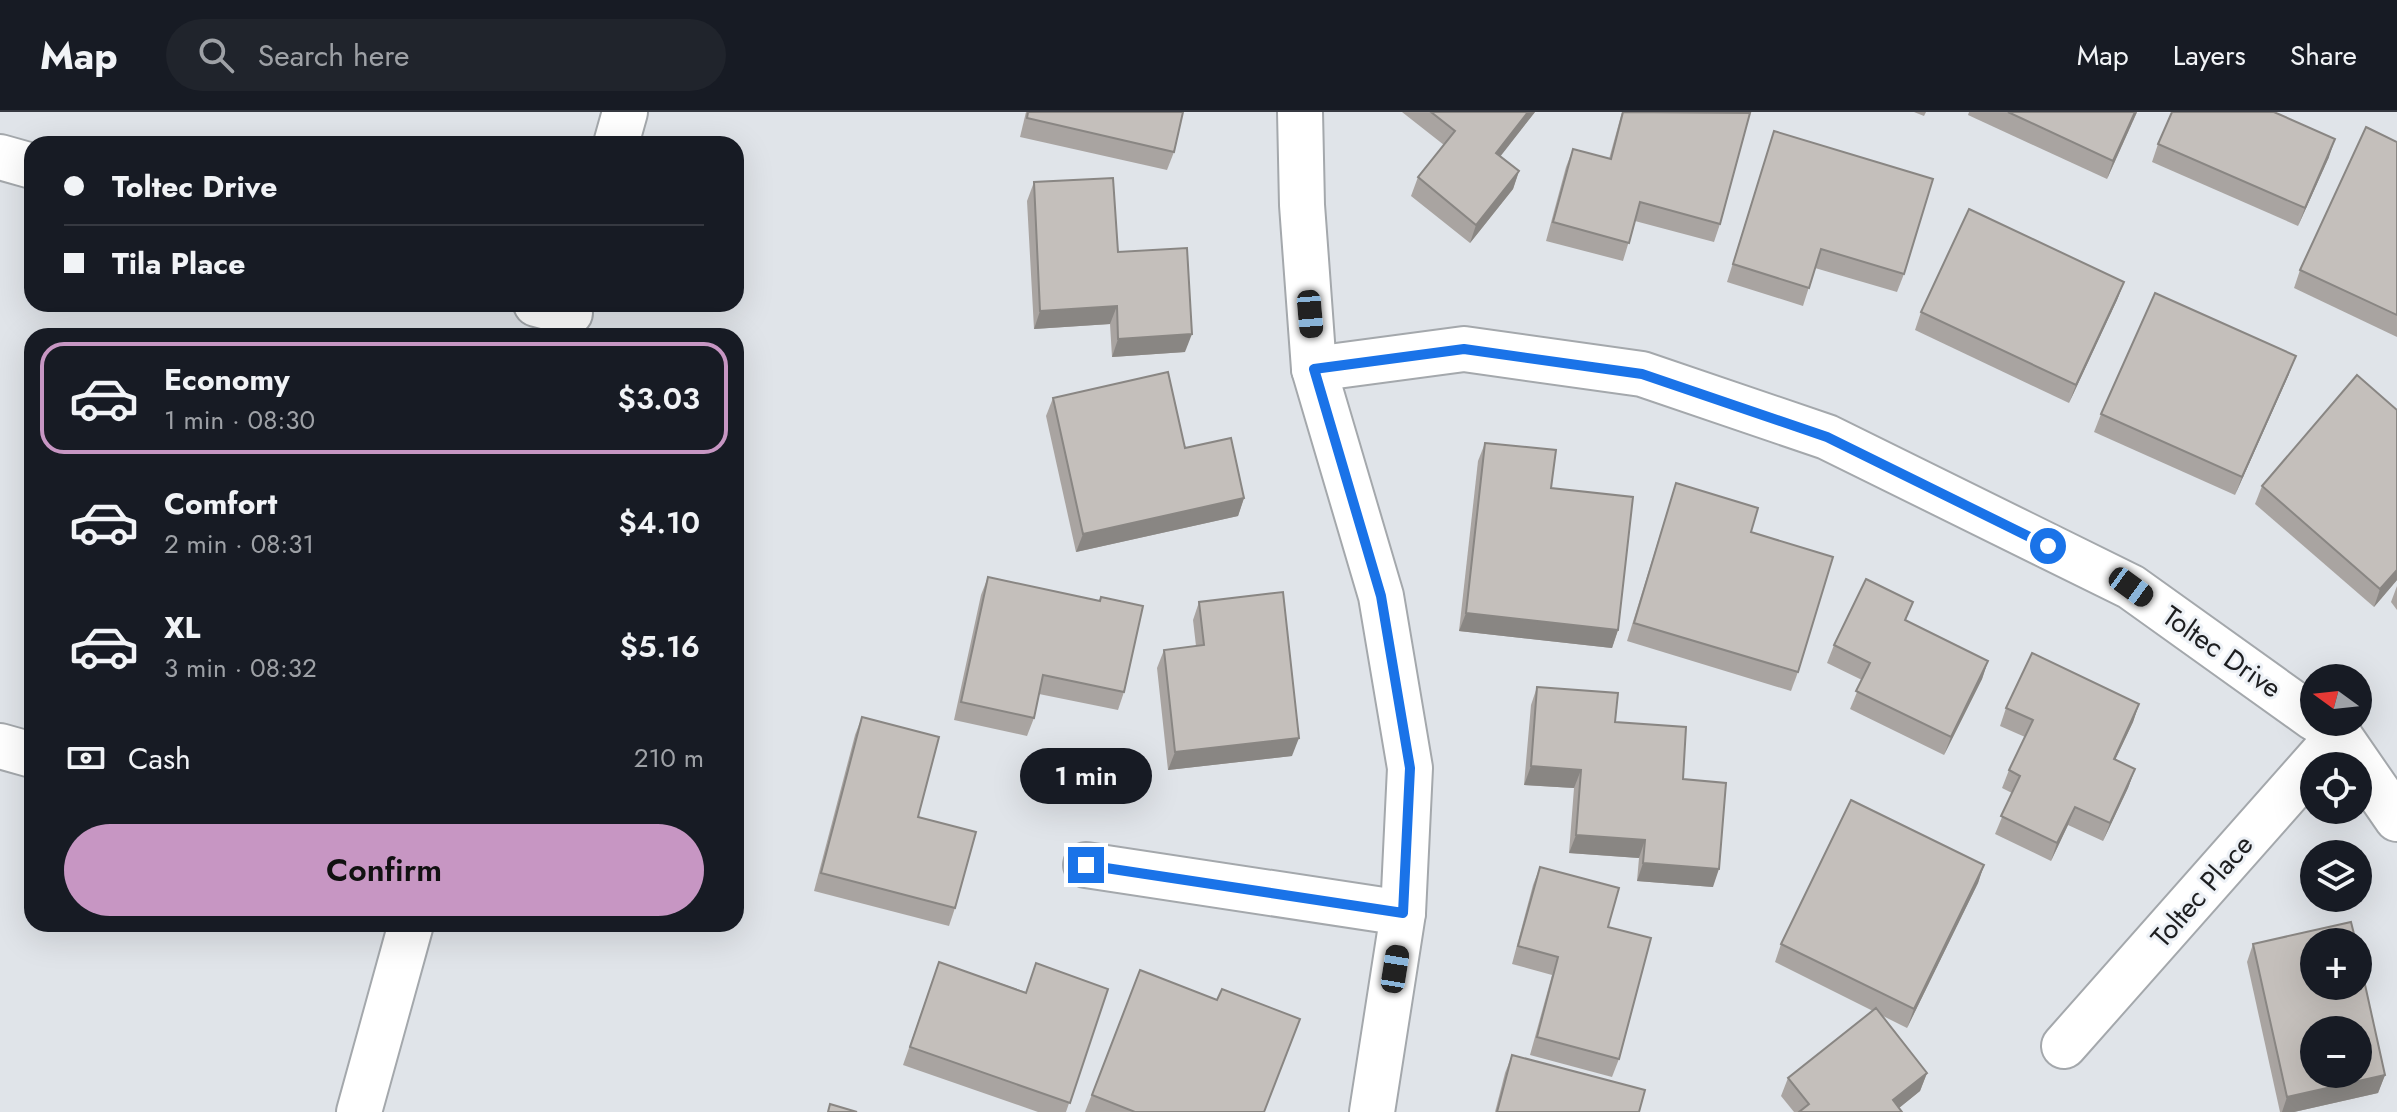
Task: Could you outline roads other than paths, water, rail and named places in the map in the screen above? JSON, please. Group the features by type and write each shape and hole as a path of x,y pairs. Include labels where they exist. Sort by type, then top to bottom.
{"street":[{"path":"618,136 625,112"},
{"path":"1300,112 1302,205 1314,369 1381,596 1410,768 1403,913 1372,1112"},
{"path":"0,157 24,164"},
{"name":"Toltec Drive","path":"1314,369 1464,349 1642,374 1827,437 2131,587 2300,708"},
{"name":"Toltec Place","path":"2064,1046 2315,736"},
{"name":"Toltec Drive","path":"2333,736 2397,819"},
{"path":"0,746 24,753"},
{"path":"1086,865 1403,913"},
{"path":"364,1106 409,932"}]}
